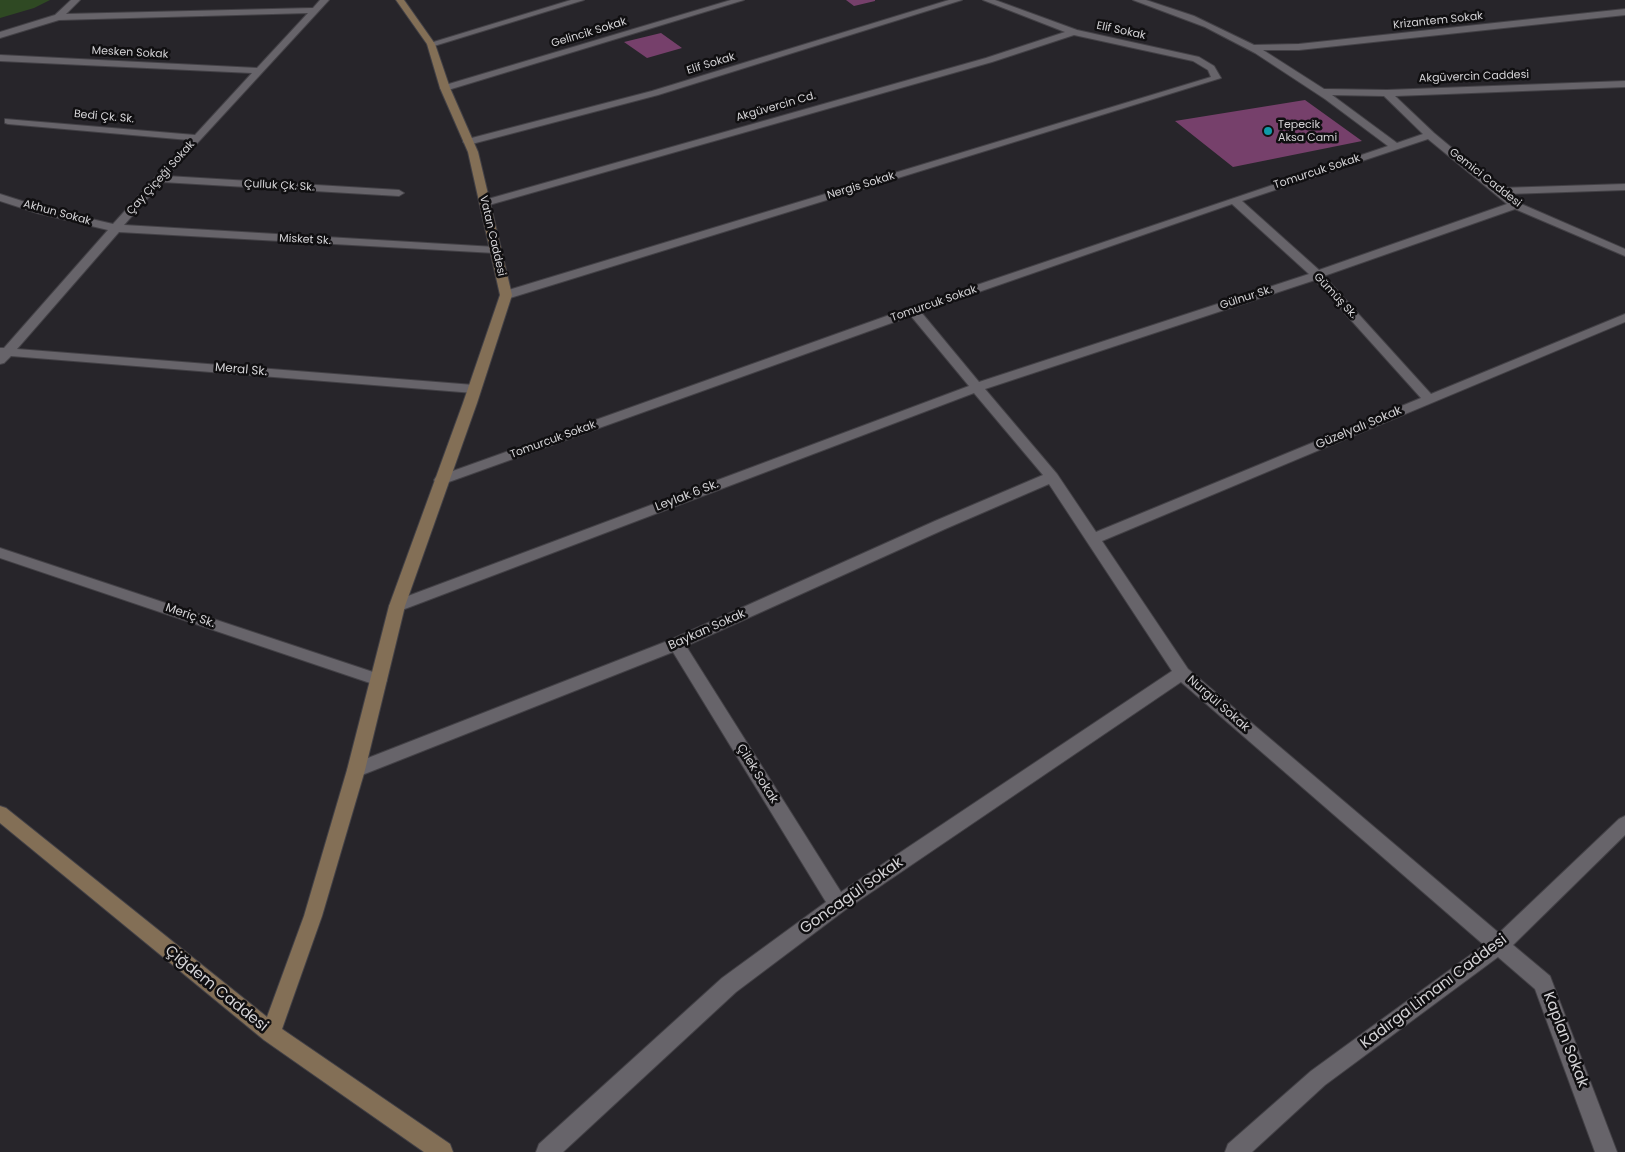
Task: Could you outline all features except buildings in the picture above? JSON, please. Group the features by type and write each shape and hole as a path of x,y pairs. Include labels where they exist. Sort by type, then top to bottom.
{"street":[{"path":"58,17 76,0"},
{"name":"Çay Çiçeği Sokak","path":"3,354 159,179 325,0"},
{"name":"Vatan Caddesi","path":"400,0 431,44 446,88 473,152 494,250 506,295"},
{"path":"431,44 580,0"},
{"name":"Gelincik Sokak","path":"446,88 740,0"},
{"name":"Elif Sokak","path":"468,142 654,92 958,0"},
{"name":"Elif Sokak","path":"986,0 1074,32 1196,59 1210,66 1215,71 1216,78"},
{"path":"1136,0 1206,25 1253,48 1323,92 1396,147"},
{"path":"0,35 58,17 317,10"},
{"name":"Krizantem Sokak","path":"1253,48 1298,47 1625,12"},
{"name":"Akgüvercin Cd.","path":"485,203 989,60 1074,32"},
{"name":"Mesken Sokak","path":"0,58 258,71"},
{"name":"Nergis Sokak","path":"506,295 1216,78"},
{"name":"Akgüvercin Caddesi","path":"1323,92 1387,93 1625,84"},
{"name":"Gemici Caddesi","path":"1387,93 1430,135 1515,205 1625,253"},
{"name":"Bedi Çk. Sk.","path":"8,121 197,138"},
{"name":"Tomurcuk Sokak","path":"441,480 913,311 1234,200 1430,135"},
{"name":"Çulluk Çk. Sk.","path":"159,179 399,193"},
{"path":"1498,191 1625,187"},
{"name":"Akhun Sokak","path":"0,197 41,211 115,228"},
{"name":"Gümüş Sk.","path":"1234,200 1317,275 1429,399"},
{"name":"Gülnur Sk.","path":"976,386 1317,275 1515,205"},
{"name":"Misket Sk.","path":"115,228 494,250"},
{"path":"271,1033 312,916 356,770 397,606 506,295"},
{"name":"Nurgül Sokak","path":"913,311 1052,477 1182,673 1499,945"},
{"name":"Güzelyalı Sokak","path":"1094,539 1625,318"},
{"name":"Meral Sk.","path":"3,354 474,390"},
{"name":"Leylak 6 Sk.","path":"397,606 976,386"},
{"name":"Baykan Sokak","path":"356,770 676,644 940,525 1052,477"},
{"name":"Meriç Sk.","path":"0,553 379,680"},
{"name":"Çilek Sokak","path":"676,644 838,904"},
{"name":"Goncagül Sokak","path":"547,1152 729,985 838,904 1182,673"},
{"name":"Çiğdem Caddesi","path":"0,813 271,1033 442,1152"},
{"name":"Kadırga Limanı Caddesi","path":"1236,1152 1318,1078 1499,945 1625,824"},
{"name":"Kaplan Sokak","path":"1499,945 1543,983 1606,1152"}],"green space":[{"path":"0,0 50,0 34,8 0,18"}],"place":[{"name":"Tepecik Aksa Cami","path":"1268,131"}]}
